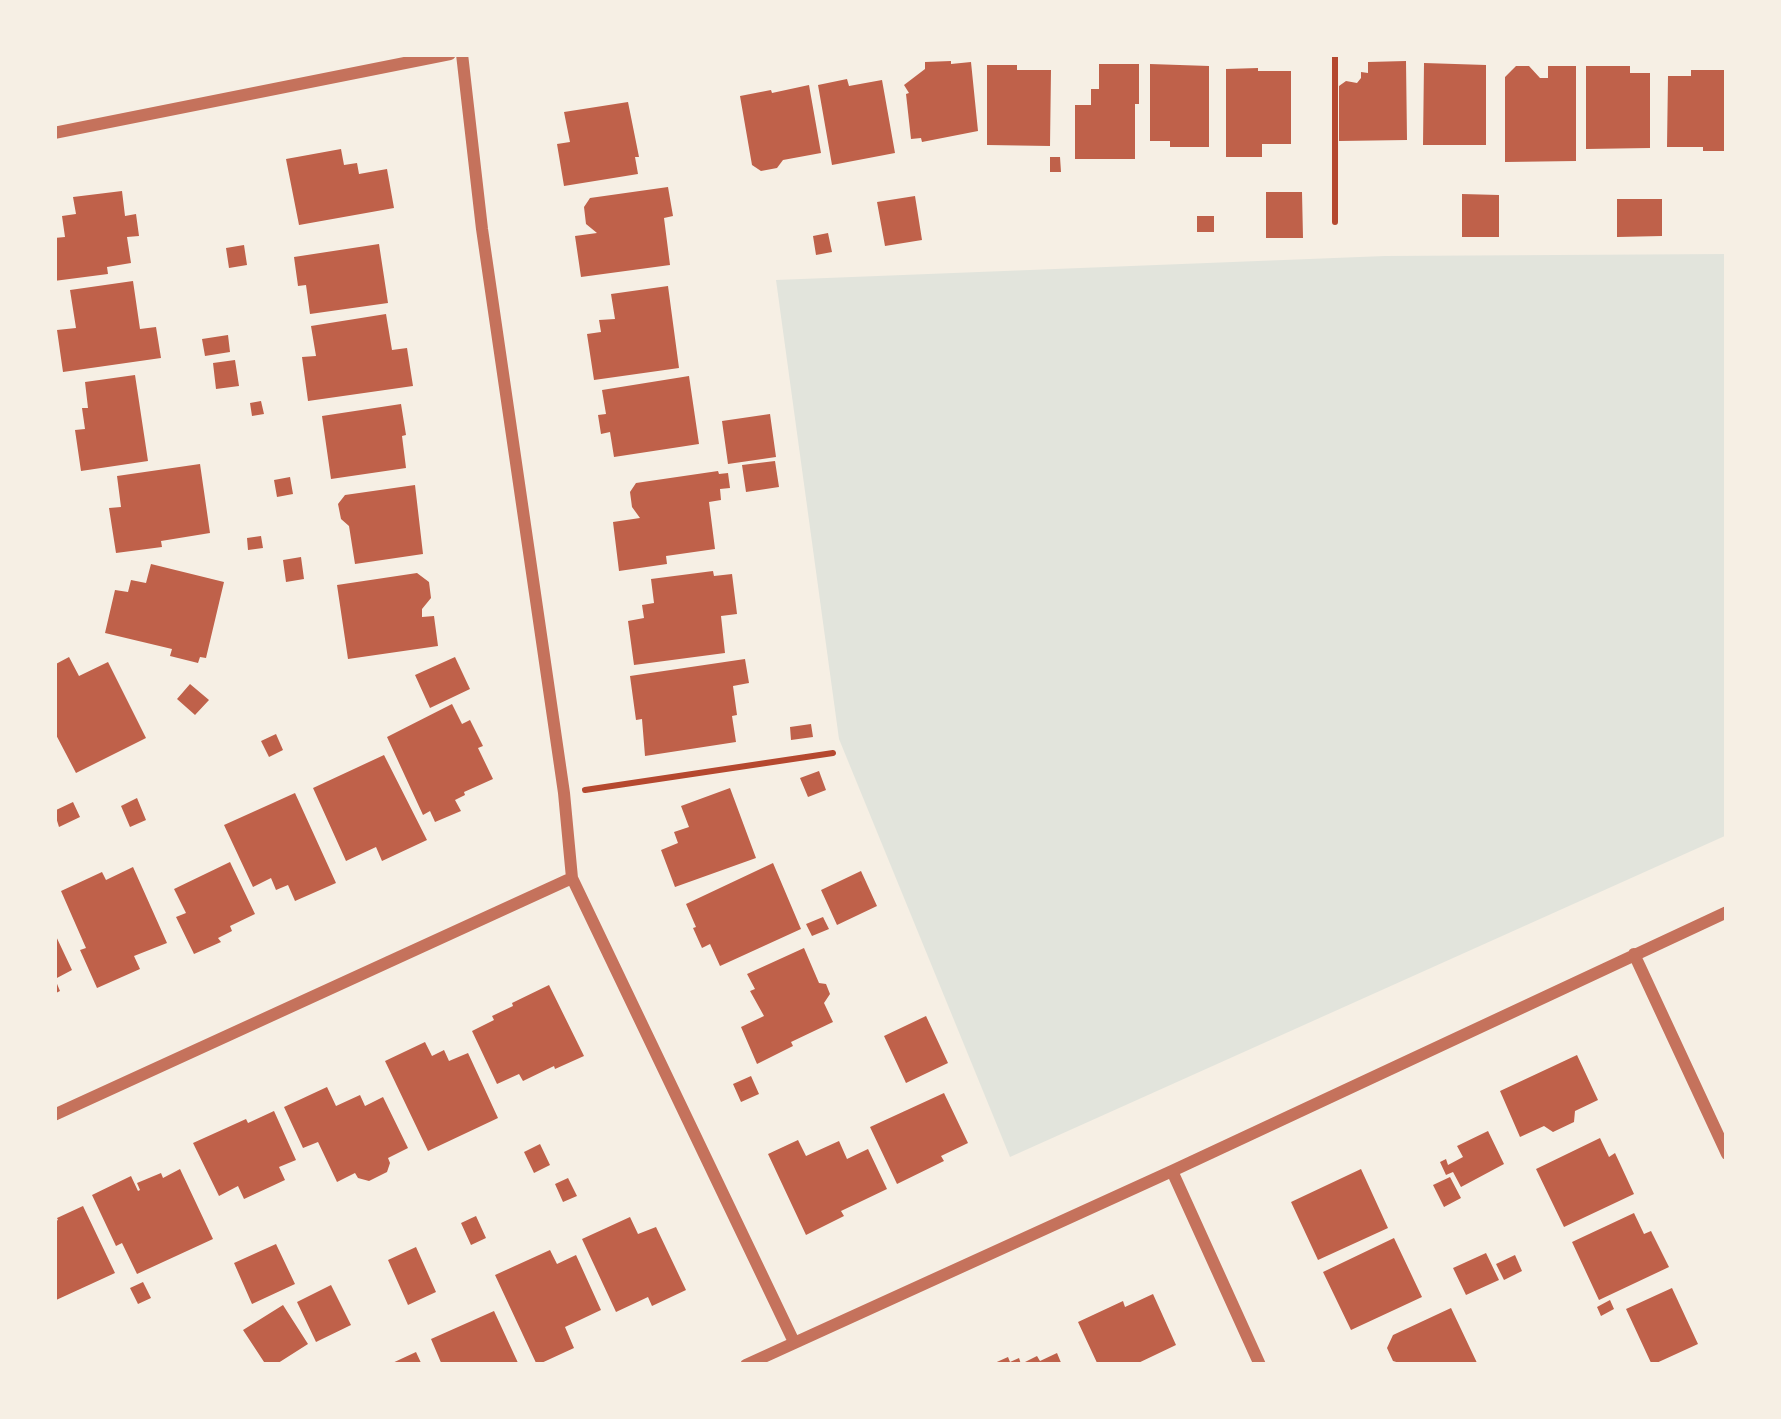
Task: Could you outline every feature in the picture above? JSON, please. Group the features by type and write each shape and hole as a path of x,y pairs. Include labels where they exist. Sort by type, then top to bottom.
{"street":[{"path":"54,133 450,54"},
{"path":"462,54 572,878 794,1342"},
{"path":"54,1115 572,878"},
{"path":"746,1365 1727,912"},
{"path":"1634,954 1727,1154"},
{"path":"1172,1171 1261,1365"}],"path":[{"path":"1335,54 1335,222"},
{"path":"564,793 833,752"}],"shaded area":[{"path":"1727,254 1727,835 1010,1157 839,739 776,280 1385,256"}],"building":[{"path":"1406,61 1407,140 1339,141 1339,86 1346,81 1357,83 1361,72 1368,73 1368,62"},
{"path":"925,62 971,62 978,131 922,142 911,139 909,93 904,85 925,69"},
{"path":"1424,63 1486,65 1486,145 1423,145"},
{"path":"1099,64 1139,64 1135,159 1075,159 1075,105 1091,105 1091,89 1099,89"},
{"path":"1150,64 1209,66 1209,147 1170,147 1170,141 1150,141"},
{"path":"987,65 1051,70 1050,146 987,145"},
{"path":"1516,66 1529,66 1540,78 1548,78 1548,66 1576,66 1576,161 1505,162 1505,77"},
{"path":"1586,66 1630,66 1630,73 1650,73 1650,148 1586,149"},
{"path":"1226,69 1291,71 1291,144 1262,144 1262,157 1226,157"},
{"path":"1691,70 1727,70 1727,151 1667,147 1668,76 1691,76"},
{"path":"847,79 849,86 882,80 895,153 832,165 818,85"},
{"path":"809,85 821,153 783,160 777,168 761,171 752,165 740,96"},
{"path":"628,102 638,174 564,186 557,144 570,142 564,112"},
{"path":"341,149 344,165 357,163 359,174 387,169 394,208 299,225 286,159"},
{"path":"1050,157 1060,157 1061,172 1050,172"},
{"path":"668,187 673,216 664,218 670,265 581,277 575,236 597,233 586,224 584,207 590,198"},
{"path":"122,191 125,216 136,214 139,236 127,237 131,263 107,267 108,274 54,281 54,238 65,237 62,216 76,214 73,197"},
{"path":"1266,192 1302,192 1303,238 1266,238"},
{"path":"1462,194 1499,195 1499,237 1462,237"},
{"path":"915,196 922,240 885,246 877,202"},
{"path":"1617,199 1662,199 1662,236 1617,237"},
{"path":"1197,216 1214,216 1214,232 1197,232"},
{"path":"828,233 832,252 816,255 813,236"},
{"path":"379,244 388,303 310,314 306,285 298,286 294,257"},
{"path":"244,245 247,265 229,268 226,248"},
{"path":"133,281 140,329 156,327 161,358 63,372 57,330 76,328 70,290"},
{"path":"668,286 679,368 594,380 587,334 601,332 599,320 615,319 611,294"},
{"path":"386,314 392,350 407,348 413,386 308,401 302,357 316,356 311,326"},
{"path":"228,335 230,352 205,356 202,339"},
{"path":"235,360 239,386 216,389 213,363"},
{"path":"135,375 148,461 81,471 75,430 85,429 85,382"},
{"path":"689,376 699,444 614,457 610,432 601,434 598,415 606,414 602,390"},
{"path":"261,401 264,414 252,416 250,403"},
{"path":"401,404 406,468 331,479 322,416"},
{"path":"770,414 776,457 728,464 722,421"},
{"path":"775,461 779,487 746,492 742,465"},
{"path":"200,464 210,533 161,541 162,547 116,553 109,508 121,507 117,476"},
{"path":"728,473 730,488 720,489 721,500 709,502 715,549 666,556 667,564 619,571 613,522 640,518 630,492 636,483"},
{"path":"290,477 293,494 277,497 274,480"},
{"path":"415,485 423,554 355,564 349,526 341,519 338,504 345,495"},
{"path":"261,536 263,548 248,550 247,538"},
{"path":"301,557 304,579 286,582 283,560"},
{"path":"151,564 224,582 206,658 200,657 198,663 170,656 172,649 105,633 115,590 128,592 131,580 146,583"},
{"path":"713,571 714,576 732,574 737,614 721,616 725,653 634,665 628,621 644,618 642,605 654,603 651,579"},
{"path":"417,573 429,582 431,598 422,617 434,616 438,646 348,659 337,585"},
{"path":"69,657 79,676 108,662 146,738 76,773 54,731 54,665"},
{"path":"455,657 470,689 430,708 415,675"},
{"path":"745,659 749,683 733,686 736,742 645,756 642,719 636,720 630,676"},
{"path":"190,684 209,700 195,715 177,699"},
{"path":"452,704 462,724 470,720 493,779 464,792 455,800 461,811 435,822 430,811 423,815 387,737"},
{"path":"811,724 813,737 791,740 790,727"},
{"path":"276,734 283,750 269,757 261,741"},
{"path":"384,755 427,840 382,861 376,847 346,861 313,788"},
{"path":"819,771 826,790 808,797 800,778"},
{"path":"730,788 756,858 675,887 661,850 678,843 674,832 689,827 681,806"},
{"path":"295,793 336,883 295,901 288,885 276,890 271,878 253,887 224,825"},
{"path":"137,798 146,820 130,827 121,806"},
{"path":"73,802 80,817 59,827 54,811"},
{"path":"230,862 255,914 230,926 232,931 218,938 221,942 194,954 176,917 186,913 174,889"},
{"path":"773,863 801,929 720,966 710,944 702,948 686,904"},
{"path":"133,867 167,943 134,956 140,969 97,988 80,950 86,948 61,891 102,872 106,880"},
{"path":"861,871 877,906 837,925 821,890"},
{"path":"823,917 829,929 812,936 806,924"},
{"path":"54,932 72,970 55,979 60,991 54,994"},
{"path":"804,948 819,983 826,984 830,994 824,1003 833,1022 757,1064 741,1027 764,1016 747,974"},
{"path":"549,985 584,1056 523,1081 519,1074 497,1084 472,1031"},
{"path":"926,1016 948,1063 906,1083 884,1036"},
{"path":"425,1042 432,1056 444,1050 449,1061 468,1053 498,1118 428,1151 385,1061"},
{"path":"1577,1055 1598,1100 1575,1111 1574,1122 1553,1132 1544,1126 1520,1137 1500,1091"},
{"path":"751,1076 759,1094 741,1102 733,1084"},
{"path":"327,1087 336,1106 360,1095 365,1106 383,1097 408,1148 388,1158 387,1172 369,1181 355,1173 337,1182 318,1142 303,1148 284,1107"},
{"path":"944,1093 968,1143 897,1184 870,1127"},
{"path":"274,1111 296,1160 279,1167 285,1180 244,1199 238,1186 219,1196 193,1143"},
{"path":"1488,1131 1504,1164 1461,1187 1453,1172 1446,1175 1440,1162 1446,1159 1448,1165 1463,1157 1457,1146"},
{"path":"1600,1138 1609,1157 1615,1153 1634,1194 1564,1227 1536,1169"},
{"path":"798,1140 806,1156 839,1141 847,1159 868,1149 887,1189 806,1235 768,1154"},
{"path":"540,1144 550,1165 534,1173 524,1152"},
{"path":"180,1169 213,1239 137,1274 122,1243 116,1246 92,1195 131,1176 138,1191 137,1183"},
{"path":"1361,1169 1388,1228 1318,1260 1291,1202"},
{"path":"1450,1177 1461,1198 1444,1207 1433,1185"},
{"path":"568,1178 577,1196 563,1202 555,1184"},
{"path":"83,1206 115,1273 54,1301 54,1222"},
{"path":"1634,1213 1644,1234 1651,1231 1669,1267 1599,1300 1572,1242"},
{"path":"476,1216 486,1238 471,1245 461,1223"},
{"path":"630,1217 638,1234 656,1227 686,1290 652,1306 648,1297 616,1312 582,1239"},
{"path":"1394,1238 1422,1297 1351,1330 1323,1272"},
{"path":"276,1244 295,1284 252,1304 234,1263"},
{"path":"416,1247 436,1292 408,1305 388,1260"},
{"path":"550,1250 557,1264 576,1255 601,1310 565,1327 574,1348 537,1365 495,1275"},
{"path":"1486,1253 1499,1280 1466,1295 1453,1268"},
{"path":"1515,1255 1522,1271 1504,1280 1496,1264"},
{"path":"143,1282 151,1298 138,1304 130,1288"},
{"path":"331,1285 351,1325 316,1342 297,1302"},
{"path":"1672,1288 1698,1344 1652,1365 1626,1309"},
{"path":"1153,1294 1176,1345 1134,1365 1098,1365 1078,1322 1123,1301 1125,1307"},
{"path":"1610,1300 1614,1309 1601,1316 1597,1307"},
{"path":"283,1305 308,1344 275,1365 266,1365 243,1330"},
{"path":"1451,1308 1478,1365 1393,1361 1387,1348 1393,1335"},
{"path":"494,1311 519,1365 442,1365 431,1339"},
{"path":"416,1352 422,1365 388,1365"},
{"path":"1057,1353 1062,1365 990,1365 1008,1357 1010,1362 1019,1358 1021,1364 1037,1356 1040,1361"}]}
